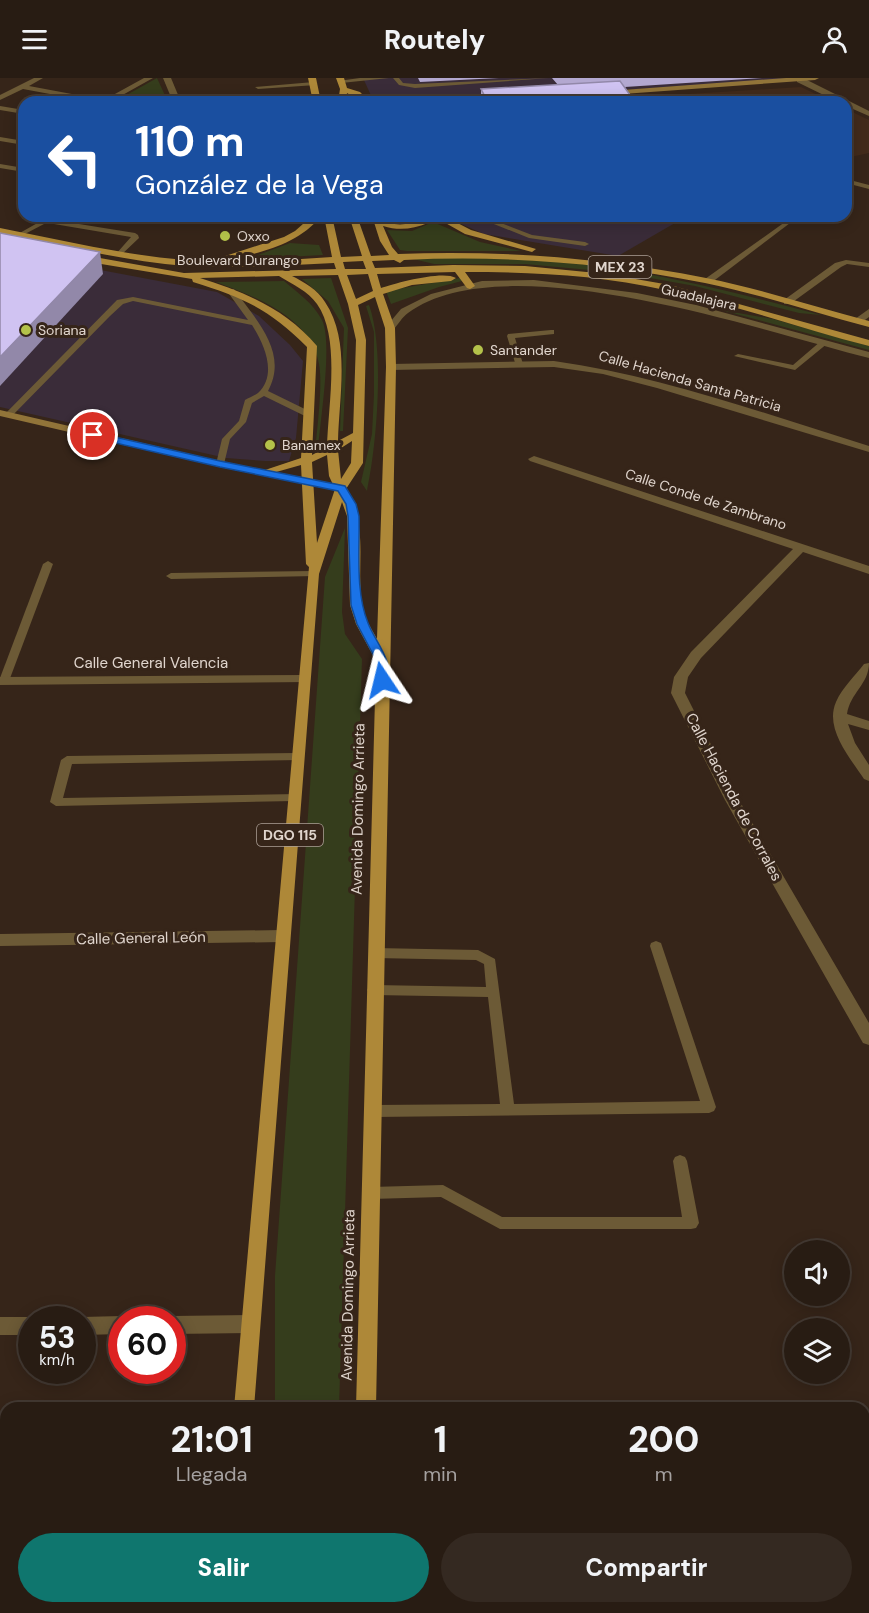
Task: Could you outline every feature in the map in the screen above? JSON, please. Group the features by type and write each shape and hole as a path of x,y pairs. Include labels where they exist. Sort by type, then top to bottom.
{"main road":[{"path":"340,79 344,89 343,96"},
{"path":"314,83 324,96"},
{"path":"344,89 359,96"},
{"path":"186,263 253,252 283,240 312,222"},
{"path":"329,222 339,266"},
{"name":"Avenida Domingo Arrieta","path":"355,222 390,328 391,367 374,990 374,1111 366,1402"},
{"path":"379,222 394,256 422,266 458,268 467,282"},
{"path":"384,222 392,227 406,227 422,222"},
{"path":"449,222 494,241 647,270"},
{"name":"Boulevard Durango","path":"0,231 120,254 186,263 339,266 370,271"},
{"name":"MEX 23","path":"366,257 516,255 647,270 708,281 864,323"},
{"name":"Boulevard Durango","path":"78,257 184,276 282,274 339,266 366,257"},
{"path":"247,264 282,274 305,287 322,302 332,321 336,347 331,450 333,474 351,504 354,516 356,605 362,624 382,660"},
{"name":"DGO 115","path":"244,1402 296,757 313,574 341,488 357,463 361,340 353,304 339,266"},
{"name":"MEX 23","path":"370,271 458,268 525,269 607,276 667,286 711,301"},
{"path":"184,276 231,291 286,320 312,346 306,461 313,574"},
{"path":"353,304 378,290 405,283 532,278 594,284 711,301 869,343"},
{"path":"696,308 711,301"},
{"path":"780,319 864,323"},
{"path":"262,473 306,461 358,434"}],"street":[{"path":"0,98 39,78"},
{"path":"116,96 149,78"},
{"path":"166,78 174,96"},
{"path":"598,94 815,78"},
{"path":"800,80 833,96"},
{"path":"22,87 72,96"},
{"path":"852,106 869,114"},
{"path":"0,108 18,111"},
{"path":"0,139 18,142"},
{"path":"0,166 18,170"},
{"name":"Guadalajara","path":"390,328 404,311 414,304 467,282 534,283 637,296 696,308 869,355"},
{"path":"864,323 869,312"},
{"name":"Calle Hacienda Santa Patricia","path":"391,367 554,364 603,371 869,449"},
{"path":"4,414 220,464 341,488"},
{"name":"Calle Conde de Zambrano","path":"534,459 869,570"},
{"name":"Calle Hacienda de Corrales","path":"801,547 696,655 681,676 678,693 732,800 869,1038"},
{"path":"869,667 841,705 844,736 869,776"},
{"name":"Calle General Valencia","path":"2,681 303,679"},
{"path":"841,717 869,726"},
{"name":"Calle General León","path":"0,940 282,936"},
{"path":"186,1325 250,1324"},
{"path":"0,1326 18,1326"}],"lane":[{"path":"340,79 386,78"},
{"path":"396,78 401,84 415,86 547,78 554,87"},
{"path":"258,87 314,83"},
{"path":"852,183 869,187"},
{"path":"21,234 36,225 54,222 135,235 135,238 120,254"},
{"path":"493,222 531,237 585,244"},
{"path":"708,281 787,223"},
{"path":"515,224 520,232"},
{"path":"531,237 533,249"},
{"path":"787,302 838,265 846,262 869,265"},
{"path":"220,464 226,437 240,426 247,414 248,402 263,392 272,371 270,349 231,291"},
{"path":"4,414 106,314 125,300 133,299 254,323"},
{"path":"519,364 511,336 551,332"},
{"path":"738,356 795,368 824,343"},
{"path":"263,392 310,415"},
{"path":"2,681 48,564"},
{"path":"171,576 313,574"},
{"path":"294,797 56,802 67,760 296,757"},
{"path":"374,1111 709,1107 656,946"},
{"path":"375,952 478,955 490,962 508,1109"},
{"path":"374,990 494,992"},
{"path":"371,1193 443,1191 501,1223 691,1223 680,1161"}],"shaded area":[{"path":"363,78 803,78 533,96 371,96"},
{"path":"801,87 820,96 656,96"},
{"path":"852,112 869,120 869,153 852,157"},
{"path":"457,222 677,222 618,256 484,234"},
{"path":"0,251 217,292 259,316 290,345 303,361 296,438 289,461 226,458 0,407"}],"green space":[{"path":"157,78 165,96 125,96"},
{"path":"433,222 480,242 521,251 400,250 387,230 412,231"},
{"path":"290,243 319,245 323,255 232,260 258,255"},
{"path":"459,257 551,261 633,271 741,294 821,315 799,313 695,286 622,273 525,264 434,264 409,258"},
{"path":"331,278 348,328 343,431 340,431 344,328 328,301 302,279"},
{"path":"460,278 462,281 391,304 386,291"},
{"path":"284,281 314,308 322,320 325,331 325,383 318,450 315,452 320,383 319,364 314,348 305,333 279,311 264,302 216,282"},
{"path":"369,305 377,346 378,397 374,449 367,491 361,482 372,434 374,394 374,332 366,306"},
{"path":"721,310 773,319 869,346 869,350"},
{"path":"345,528 342,612 345,634 362,659 339,1402 275,1402 275,1276 325,577"}],"building":[{"path":"620,81 631,96 485,96 481,89"},
{"name":"Soriana","path":"0,233 100,252 0,357"}],"place":[{"name":"Oxxo","path":"225,236"},
{"name":"Soriana","path":"26,330"},
{"name":"Santander","path":"478,350"},
{"name":"Banamex","path":"270,445"}],"route":[{"path":"93,435 220,464 341,488 351,504 354,516 356,605 362,624 382,660 382,680"}]}
